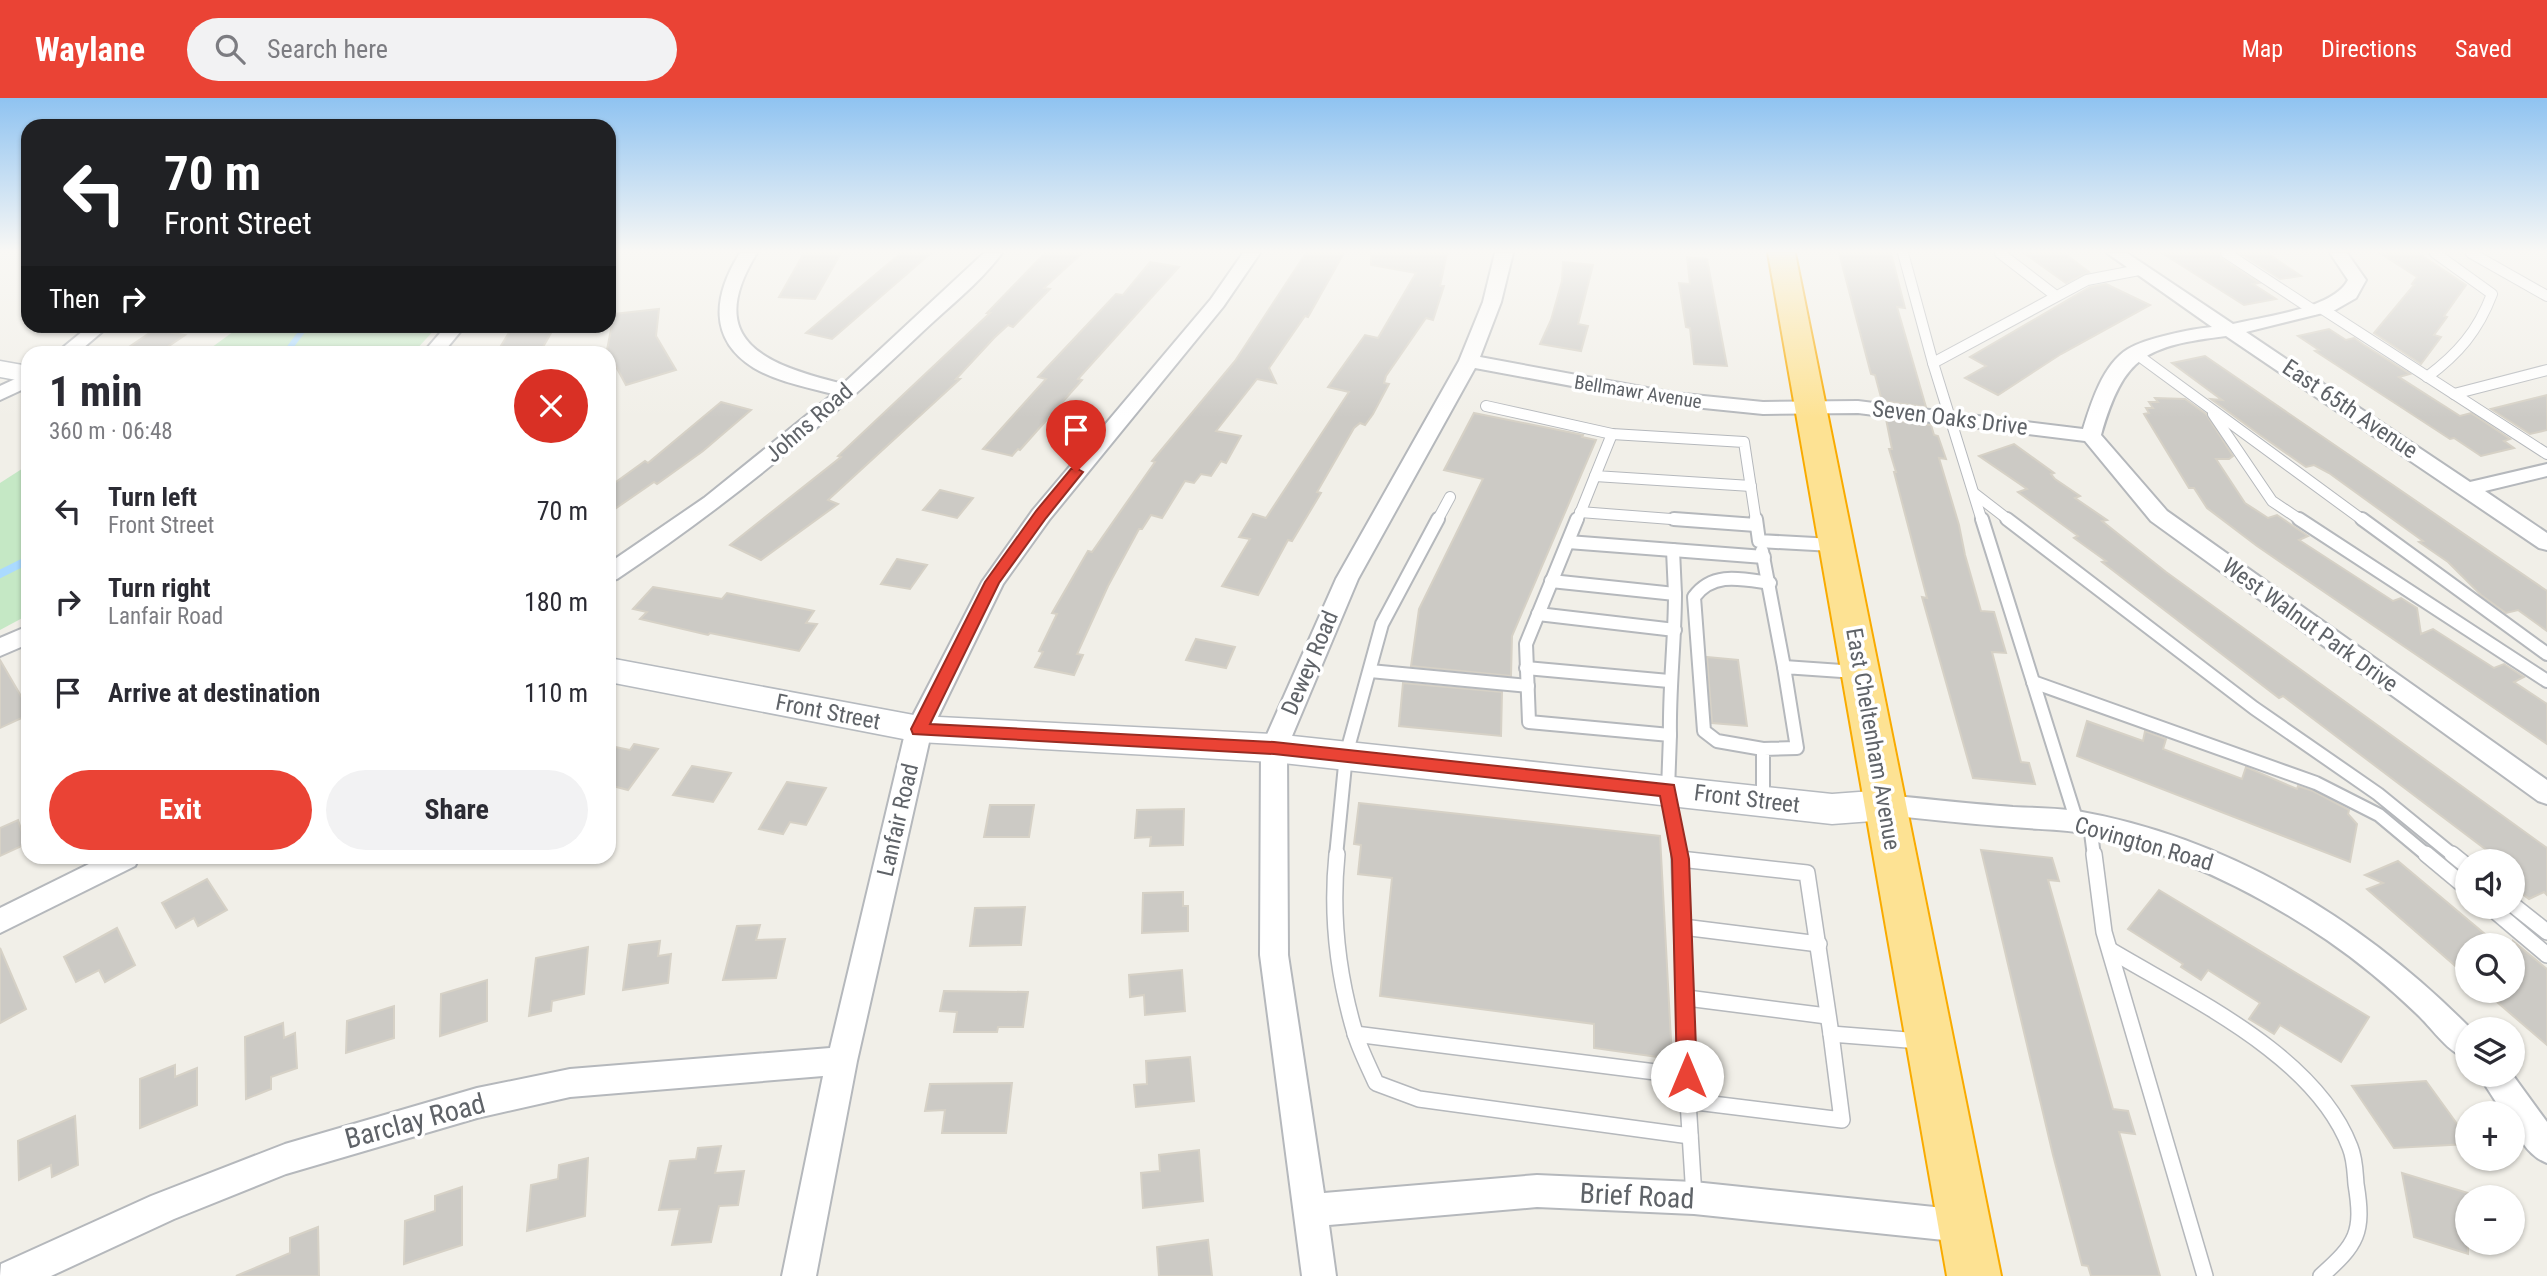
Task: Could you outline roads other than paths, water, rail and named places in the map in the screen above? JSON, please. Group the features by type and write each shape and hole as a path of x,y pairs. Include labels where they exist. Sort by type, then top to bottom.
{"highway":[{"name":"East Cheltenham Avenue","path":"1791,308 1974,1276"}],"street":[{"path":"729,308 729,319 740,348 753,360 771,369 845,391"},
{"name":"Johns Road","path":"616,570 664,540 745,477 845,391 935,308"},
{"name":"Lanfair Road","path":"799,1276 842,1061 919,729 993,582 1041,514 1213,308"},
{"name":"Dewey Road","path":"1319,1276 1273,955 1274,748 1347,579 1469,361 1490,308"},
{"name":"East 65th Avenue","path":"2198,308 2547,543"},
{"path":"2091,436 2102,401 2121,366 2135,353 2191,335 2232,330 2317,309"},
{"path":"74,346 91,333"},
{"name":"Bellmawr Avenue","path":"1469,361 1674,399 1763,408 1808,407"},
{"path":"0,369 21,375"},
{"path":"0,394 21,381"},
{"name":"Seven Oaks Drive","path":"1808,407 1858,407 1951,416 2091,436"},
{"name":"West Walnut Park Drive","path":"2091,436 2159,516 2547,794"},
{"path":"2467,489 2547,470"},
{"path":"0,648 21,638"},
{"name":"Front Street","path":"616,671 919,729 1274,748 1832,809 1886,805"},
{"name":"Covington Road","path":"1886,805 2083,824 2146,839 2214,861 2326,923 2386,967 2455,1031"},
{"path":"0,921 113,864"},
{"name":"Barclay Road","path":"13,1276 163,1207 285,1158 477,1102 570,1083 842,1061"},
{"path":"2502,1087 2547,1148"},
{"name":"Brief Road","path":"1311,1210 1537,1191 1694,1198 1963,1226"}],"lane":[{"path":"1918,308 2033,682 2083,824 2104,932 2205,1276"},
{"path":"1933,363 2034,308"},
{"path":"2427,377 2459,354 2483,321 2487,308"},
{"path":"2317,309 2547,454"},
{"path":"2135,353 2547,654"},
{"path":"2454,394 2547,370"},
{"path":"2207,405 2272,501 2547,681"},
{"path":"1486,406 1612,434 1744,442 1756,525 1770,583 1797,748 1763,749 1717,741 1704,731 1694,597 1700,585 1711,579 1729,578 1770,583"},
{"path":"1612,434 1526,644 1529,722 1670,735"},
{"path":"1595,476 1751,486"},
{"path":"1975,494 2254,708 2378,794 2455,856"},
{"path":"1450,497 1382,624 1346,755 1334,881 1339,961 1355,1034 1376,1083 1419,1099 1690,1136"},
{"path":"1580,512 1756,525"},
{"path":"1759,541 1836,545"},
{"path":"1568,542 1764,557"},
{"path":"1673,550 1675,630 1668,681 1668,790 1681,859 1687,998 1687,1076 1694,1198"},
{"path":"1551,581 1675,594"},
{"path":"1538,614 1675,630"},
{"path":"1784,667 1861,672"},
{"path":"1527,668 1668,681"},
{"path":"1370,671 1528,686"},
{"path":"2033,682 2316,783 2349,798 2379,815 2455,878"},
{"path":"1763,749 1763,802"},
{"path":"1681,859 1807,873 1842,1120 1689,1101"},
{"path":"2525,915 2547,932"},
{"path":"2504,919 2547,955"},
{"path":"1683,927 1819,944"},
{"path":"2110,950 2272,1049 2301,1076 2333,1113 2351,1147 2362,1220 2360,1235 2348,1252 2321,1276"},
{"path":"1687,998 1827,1016"},
{"path":"1355,1034 1687,1076"},
{"path":"1831,1034 1931,1041"}],"waterway":[{"path":"291,346 301,333"},
{"path":"0,574 21,564"}]}
